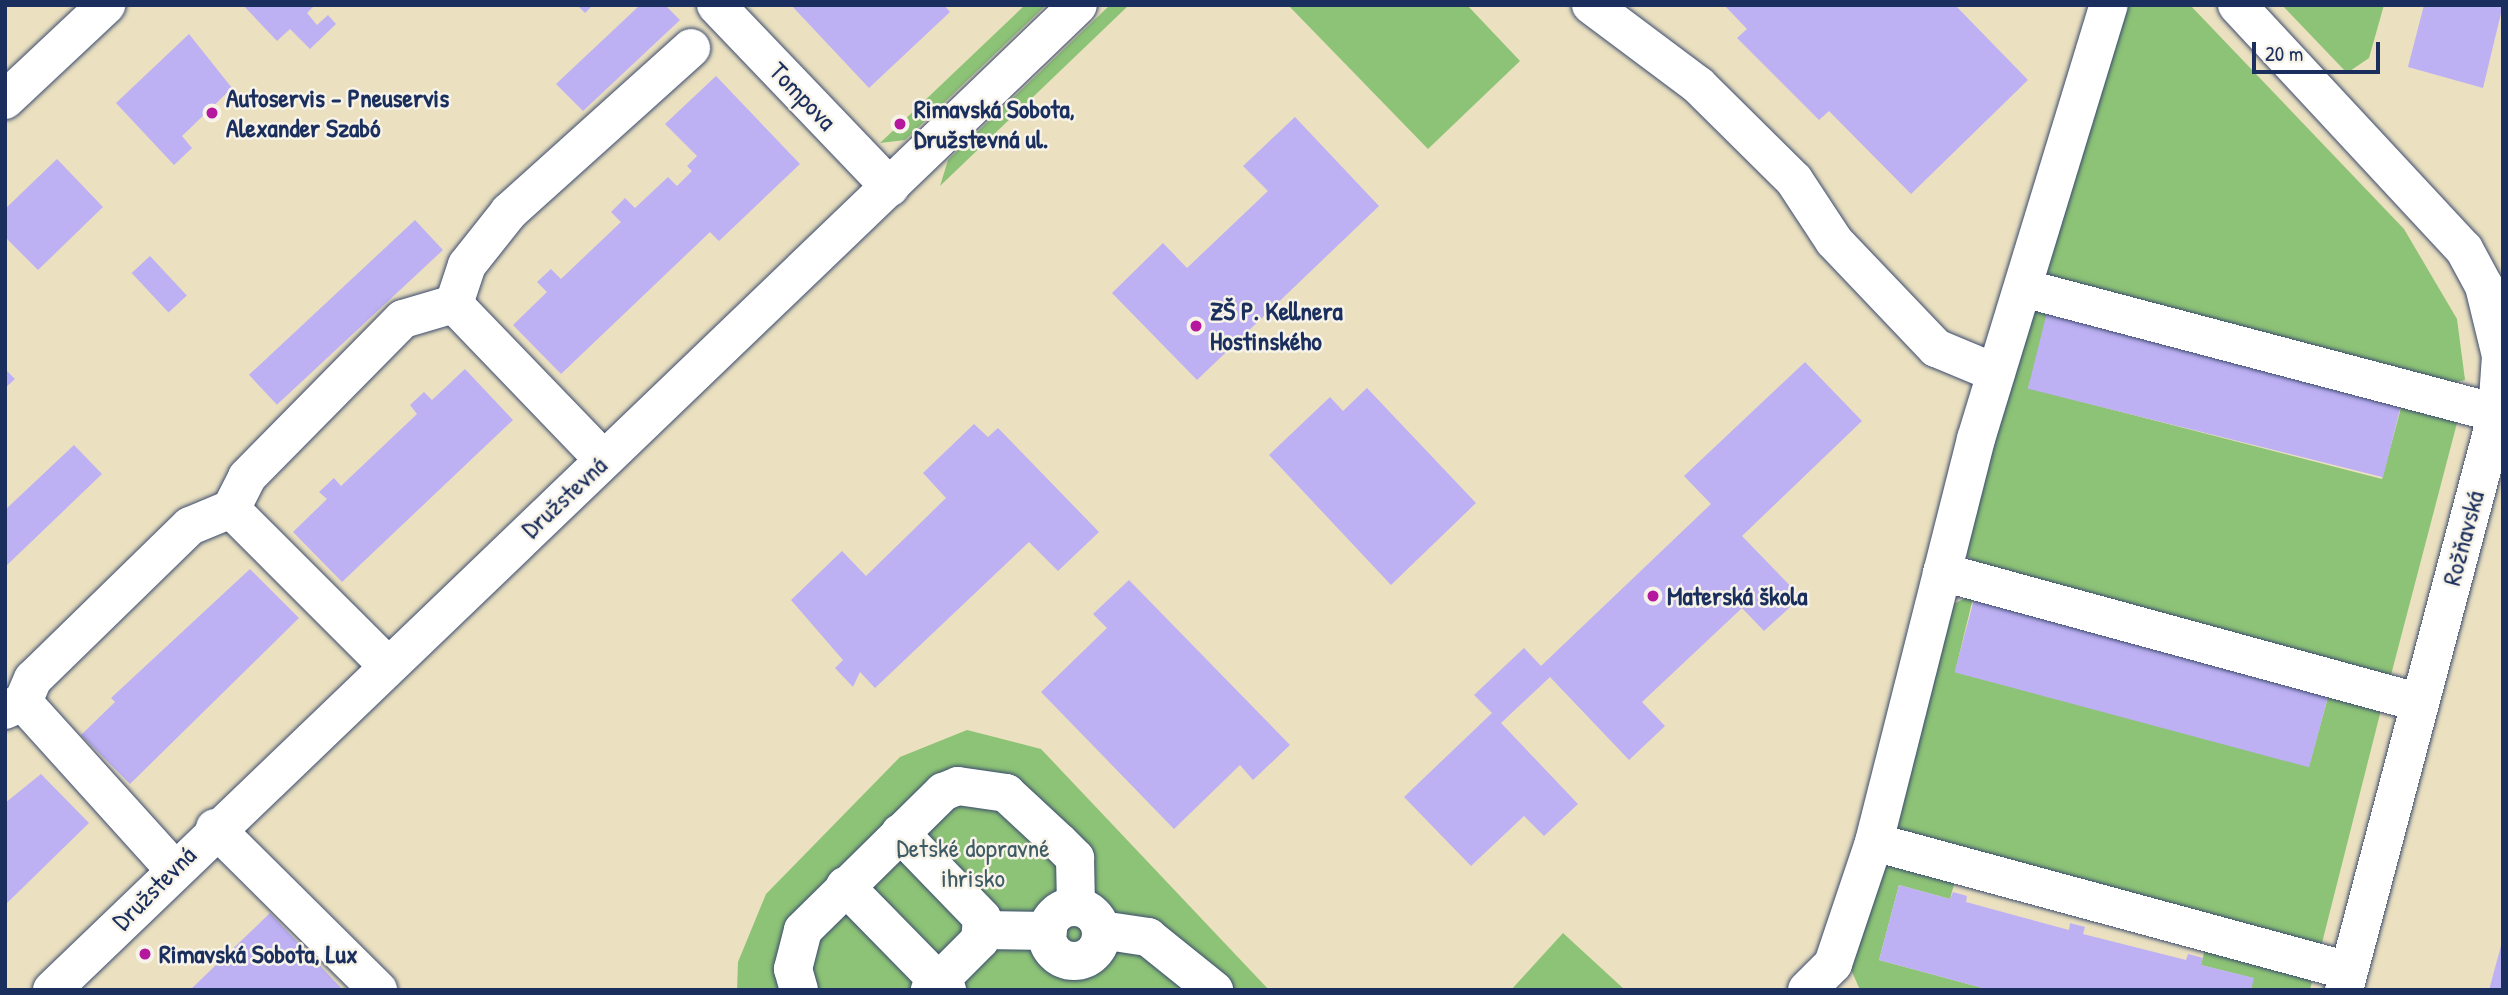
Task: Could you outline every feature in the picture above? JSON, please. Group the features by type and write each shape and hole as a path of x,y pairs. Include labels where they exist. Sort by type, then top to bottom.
{"street":[{"path":"5,100 106,5"},
{"name":"Tompova","path":"716,5 890,187"},
{"name":"Družstevná","path":"52,990 215,828 1078,5"},
{"path":"1591,5 1698,85 1794,180 1834,241 1936,348 1996,373"},
{"path":"1807,990 1833,964 1874,842 1942,572 1996,373 2109,5"},
{"name":"Rožňavská","path":"2237,5 2464,249 2496,323 2497,413 2346,980"},
{"path":"454,304 467,265 509,212 691,48"},
{"path":"2023,288 2497,413"},
{"path":"454,304 603,460"},
{"path":"174,869 14,706 33,679 190,526 231,509 247,477 403,319 454,304"},
{"path":"231,509 387,665"},
{"path":"1942,572 2418,702"},
{"path":"799,990 793,969 803,930 943,792 973,785 1006,793 1075,858 1089,918 1094,952 1076,975 1052,949 1048,931 1054,915 1089,918 1148,937 1199,986"},
{"path":"215,828 378,990"},
{"path":"845,886 939,987 984,930 982,918 900,833"},
{"path":"1874,842 2346,980"},
{"path":"984,930 1048,931"}],"green space":[{"path":"1025,5 1046,5 905,140 880,143"},
{"path":"1110,5 1129,5 940,186 948,160"},
{"path":"1288,5 1467,5 1520,61 1428,149"},
{"path":"2120,5 2190,5 2404,229 2457,319 2465,380 2441,386 2064,288 2045,271"},
{"path":"2282,5 2384,5 2369,58 2347,73"},
{"path":"2054,308 2028,388 2382,479 2402,404 2436,409 2457,423 2391,675 1983,569 1960,550 2033,310"},
{"path":"1974,594 1955,672 2309,766 2330,690 2381,710 2322,943 2297,945 1893,832 1945,608"},
{"name":"Detské dopravné ihrisko","path":"967,730 1041,749 1269,990 737,990 738,962 766,894 900,757"},
{"path":"1893,865 1955,881 1950,899 1899,885 1879,960 1990,990 1860,990 1846,958 1877,868"},
{"path":"1563,933 1625,990 1511,990"},
{"path":"2206,945 2293,969 2312,982 2310,990 2251,990 2253,978 2201,965"}],"building":[{"path":"243,5 315,5 307,13 317,25 328,15 336,24 310,49 290,29 277,41"},
{"path":"577,5 593,5 585,13"},
{"path":"640,5 665,5 680,20 583,111 556,84"},
{"path":"791,5 944,5 950,12 869,88"},
{"path":"1724,5 1955,5 2028,80 1911,194 1829,111 1819,120 1737,38 1747,29"},
{"path":"2424,5 2503,5 2483,88 2408,67"},
{"path":"189,34 232,88 182,136 192,148 174,165 116,103"},
{"path":"716,76 800,164 719,241 710,232 561,374 513,325 547,292 537,282 551,269 561,279 621,222 611,212 625,198 635,208 668,177 677,186 692,171 687,166 697,156 665,124"},
{"path":"1295,117 1379,206 1197,380 1112,293 1163,243 1187,268 1268,191 1243,166"},
{"path":"57,159 103,207 38,270 5,237 5,209"},
{"path":"415,220 443,250 277,405 249,375"},
{"path":"150,256 187,295 169,313 132,273"},
{"path":"2047,312 2402,401 2383,477 2028,389"},
{"path":"1805,362 1862,421 1742,536 1801,597 1764,631 1742,608 1642,702 1665,726 1629,760 1550,677 1501,723 1578,804 1544,836 1524,816 1471,866 1404,797 1492,713 1474,695 1524,648 1541,666 1711,504 1684,476"},
{"path":"5,369 15,379 5,388"},
{"path":"465,369 513,420 342,582 293,532 327,499 319,492 334,478 341,486 417,414 410,405 424,392 432,400"},
{"path":"1367,388 1476,503 1391,585 1269,455 1330,397 1343,411"},
{"path":"974,424 988,437 998,428 1099,532 1058,571 1029,542 875,688 860,672 853,687 835,668 843,660 791,600 842,551 866,576 946,498 923,473"},
{"path":"74,445 102,474 5,567 5,510"},
{"path":"250,569 299,618 130,784 81,735 115,702 111,698"},
{"path":"1129,580 1290,745 1253,780 1240,765 1174,829 1041,692 1107,628 1093,614"},
{"path":"1975,596 2329,691 2309,767 1955,672"},
{"path":"41,774 89,823 5,905 5,803"},
{"path":"1899,885 1950,899 1953,892 1967,896 1966,902 2069,930 2070,923 2085,927 2083,934 2186,960 2188,954 2203,958 2201,965 2254,978 2251,990 1990,990 1879,960"},
{"path":"270,913 343,990 190,990"},
{"path":"2502,942 2503,990 2489,990"}],"place":[{"name":"Autoservis - Pneuservis Alexander Szabó","path":"212,113"},
{"name":"Rimavská Sobota, Družstevná ul.","path":"900,124"},
{"name":"ZŠ P. Kellnera Hostinského","path":"1196,326"},
{"name":"Materská škola","path":"1653,596"},
{"name":"Rimavská Sobota, Lux","path":"145,954"}]}
